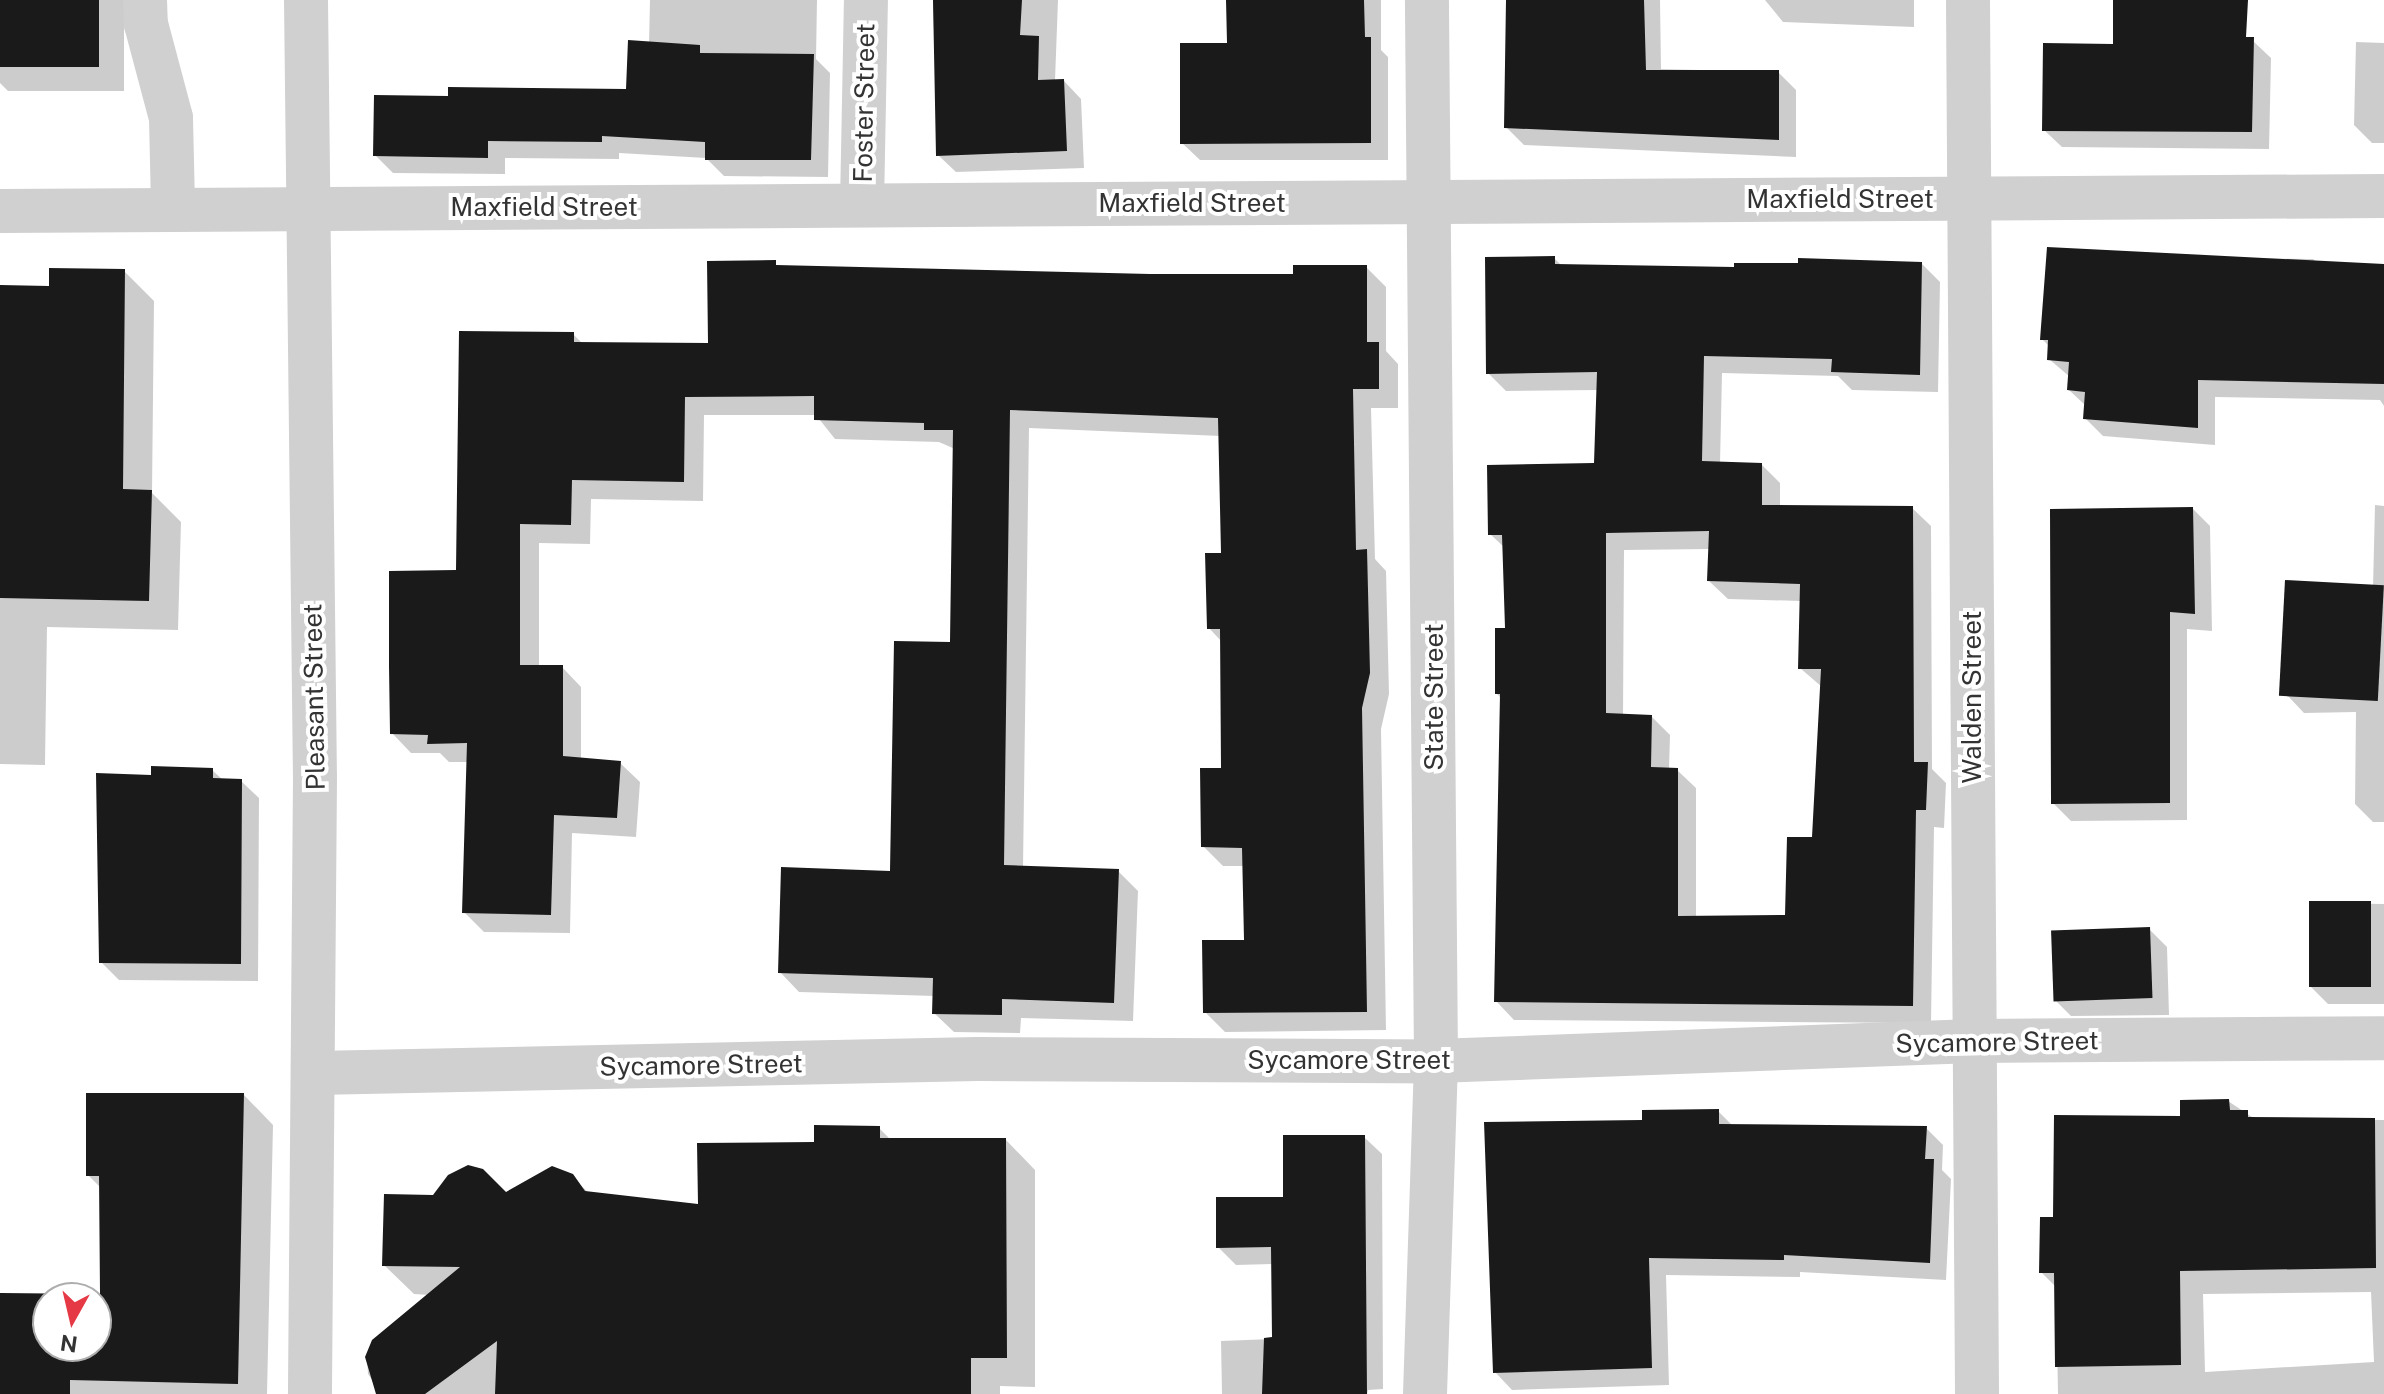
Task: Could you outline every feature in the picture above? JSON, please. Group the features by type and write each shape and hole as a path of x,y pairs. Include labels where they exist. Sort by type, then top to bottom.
{"street":[{"path":"145,0 146,24 171,118 173,209"},
{"name":"Pleasant Street","path":"306,0 315,1073 310,1394"},
{"name":"Foster Street","path":"862,205 866,0"},
{"name":"State Street","path":"1425,1394 1436,1061 1427,0"},
{"name":"Walden Street","path":"1968,0 1973,198 1977,1394"},
{"name":"Maxfield Street","path":"0,211 2384,196"},
{"name":"Sycamore Street","path":"315,1073 978,1059 1436,1061 1974,1041 2384,1038"}],"building":[{"path":"0,0 99,0 99,67 0,67"},
{"path":"933,0 1022,0 1020,35 1039,36 1038,80 1064,79 1067,151 936,156"},
{"path":"1226,0 1364,0 1365,37 1371,37 1371,143 1180,144 1180,43 1227,43"},
{"path":"1506,0 1644,0 1646,70 1779,70 1779,140 1504,128"},
{"path":"2113,0 2248,0 2246,37 2254,37 2252,132 2042,131 2043,43 2113,44"},
{"path":"628,40 700,45 700,53 814,54 811,160 705,160 705,142 602,136 602,142 488,141 488,158 373,156 374,95 448,96 448,87 626,89"},
{"path":"2047,247 2384,264 2384,384 2198,380 2198,428 2083,419 2085,392 2067,390 2069,362 2047,360 2048,340 2040,340"},
{"path":"1555,256 1555,264 1734,267 1734,263 1798,263 1798,258 1922,262 1920,375 1831,372 1832,359 1704,356 1702,461 1762,463 1762,505 1913,506 1914,762 1928,762 1926,810 1916,810 1913,1006 1494,1002 1500,694 1495,694 1495,628 1505,628 1502,535 1488,535 1487,465 1594,463 1597,372 1486,374 1485,257","holes":["1709,531 1707,581 1800,584 1798,669 1821,669 1812,837 1787,837 1785,915 1678,916 1678,768 1651,767 1652,715 1606,713 1606,533"]},
{"path":"776,260 776,265 1150,274 1293,274 1293,265 1367,265 1367,342 1379,342 1379,389 1353,389 1356,550 1367,549 1370,673 1362,708 1367,1012 1203,1013 1202,940 1244,940 1242,848 1201,847 1200,768 1221,768 1220,629 1207,629 1205,553 1221,553 1218,418 1010,410 1004,865 1119,869 1114,1003 1002,999 1002,1015 932,1014 933,978 778,973 781,867 890,871 894,641 950,642 953,430 924,430 924,423 814,420 814,396 685,397 684,482 572,480 571,525 520,524 520,665 563,665 563,756 621,761 617,818 554,815 551,915 462,913 467,743 427,744 428,735 390,734 389,666 389,571 456,570 459,331 574,332 574,342 708,343 707,261"},
{"path":"49,268 125,269 123,489 152,490 149,601 0,598 0,285 49,286"},
{"path":"2193,507 2195,614 2170,612 2170,803 2051,804 2050,509"},
{"path":"2285,580 2384,585 2378,701 2279,696"},
{"path":"151,766 213,768 213,778 242,779 241,964 99,963 96,773 151,775"},
{"path":"2309,901 2371,901 2371,987 2309,987"},
{"path":"2150,927 2152,998 2054,1001 2051,930"},
{"path":"86,1093 244,1093 238,1384 70,1380 70,1394 0,1394 0,1293 32,1293 32,1362 112,1362 112,1282 100,1282 99,1176 86,1176"},
{"path":"2229,1099 2230,1110 2248,1110 2248,1117 2375,1118 2376,1268 2180,1271 2181,1365 2055,1367 2054,1273 2039,1273 2040,1217 2053,1217 2054,1115 2180,1116 2180,1100"},
{"path":"1719,1109 1719,1124 1927,1126 1925,1159 1934,1159 1930,1263 1784,1255 1784,1260 1649,1258 1652,1368 1493,1373 1484,1122 1642,1120 1642,1110"},
{"path":"814,1125 880,1126 880,1138 1006,1138 1007,1358 971,1358 971,1394 495,1394 497,1341 425,1394 376,1394 365,1357 372,1340 460,1267 382,1266 384,1194 433,1195 448,1175 468,1165 483,1169 506,1192 552,1166 573,1174 585,1191 698,1204 697,1143 814,1142"},
{"path":"1283,1135 1365,1135 1367,1394 1262,1394 1264,1338 1272,1337 1271,1247 1216,1248 1216,1197 1283,1197"}]}
